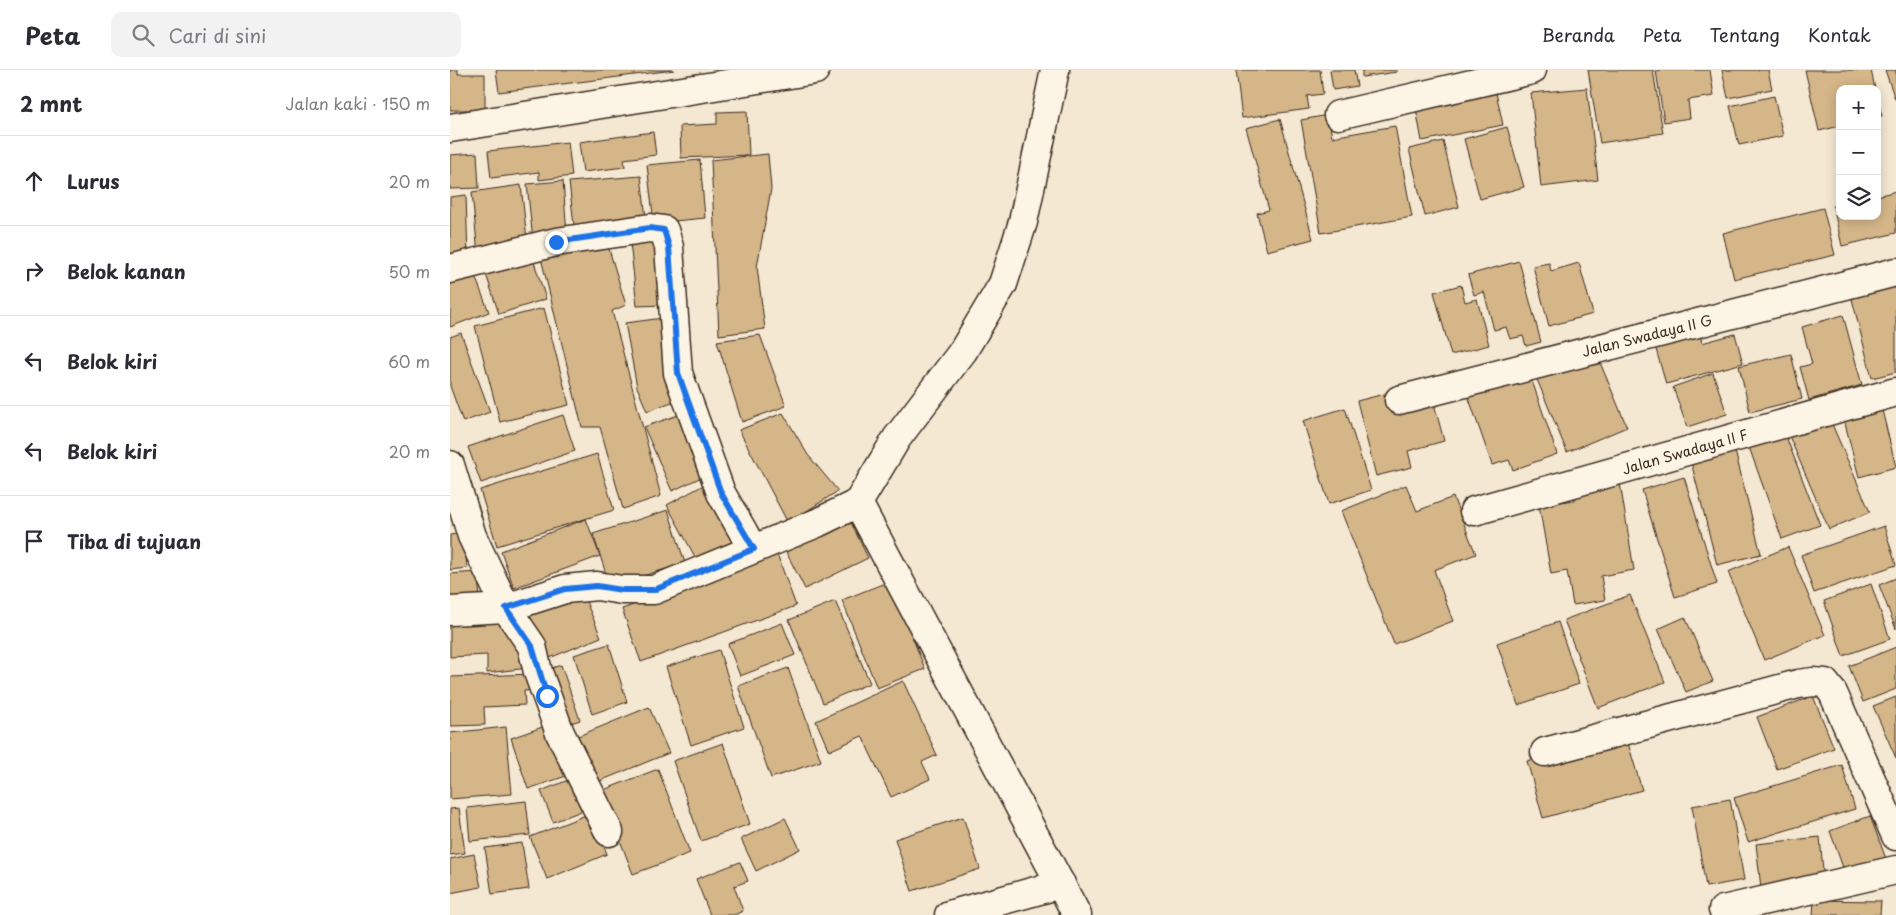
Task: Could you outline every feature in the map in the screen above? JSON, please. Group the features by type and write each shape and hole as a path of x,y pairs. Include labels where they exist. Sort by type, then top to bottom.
{"street":[{"path":"450,128 815,70"},
{"path":"450,611 506,608 565,589 597,586 622,590 654,590 754,549 858,503 897,438 963,351 1002,284 1023,222 1055,70"},
{"path":"1338,115 1505,73 1532,70"},
{"path":"450,269 556,242 650,228 664,230 669,247 678,373 721,493 754,549"},
{"name":"Jalan Swadaya II G","path":"1399,400 1896,272"},
{"name":"Jalan Swadaya II F","path":"1474,511 1896,392"},
{"path":"450,465 472,536 506,608 532,646 538,672 560,733 608,832"},
{"path":"858,503 1077,915"},
{"path":"1545,752 1798,684 1825,683 1832,693 1896,836"},
{"path":"1723,910 1896,870"},
{"path":"949,915 1061,884"}],"building":[{"path":"450,70 458,70 458,74 485,74 485,110 450,110"},
{"path":"496,70 674,70 499,92"},
{"path":"1236,70 1320,70 1323,94 1307,96 1309,109 1242,118"},
{"path":"1330,70 1354,70 1357,86 1333,90"},
{"path":"1362,70 1397,70 1397,72 1362,77"},
{"path":"1588,70 1653,70 1663,133 1600,143"},
{"path":"1710,70 1714,96 1688,100 1690,118 1664,122 1656,71"},
{"path":"1722,70 1768,70 1772,89 1728,98"},
{"path":"1805,70 1871,70 1874,85 1836,85 1836,127 1819,131"},
{"path":"1885,70 1896,70 1896,99 1895,99"},
{"path":"1494,83 1503,125 1422,141 1414,98"},
{"path":"1587,88 1598,180 1541,187 1531,93"},
{"path":"1774,96 1783,136 1739,145 1730,106"},
{"path":"747,111 749,155 681,158 680,126 717,124 717,112"},
{"path":"1328,115 1332,137 1395,126 1412,217 1321,233 1301,120"},
{"path":"1280,119 1313,239 1267,251 1257,213 1269,210 1246,128"},
{"path":"1507,127 1524,187 1480,199 1464,139"},
{"path":"653,132 656,155 624,159 625,167 583,172 579,142"},
{"path":"1443,141 1459,207 1425,216 1409,149"},
{"path":"568,142 572,176 539,180 539,172 491,178 488,151"},
{"path":"477,153 479,188 450,189 450,155"},
{"path":"768,154 771,189 757,267 765,329 719,335 711,160"},
{"path":"700,160 705,218 654,223 647,165"},
{"path":"641,176 646,218 575,234 569,182"},
{"path":"563,181 567,235 533,241 527,184"},
{"path":"521,185 527,240 494,243 495,253 478,255 472,192"},
{"path":"1896,191 1896,233 1842,246 1836,220 1881,220 1881,195"},
{"path":"466,195 468,258 450,263 450,197"},
{"path":"1833,206 1836,206 1836,219"},
{"path":"1823,208 1835,255 1734,279 1723,233"},
{"path":"659,238 666,305 637,306 630,242"},
{"path":"608,246 626,305 612,311 661,496 623,509 600,427 582,427 541,258"},
{"path":"532,256 546,299 499,314 485,271"},
{"path":"1519,261 1541,342 1526,346 1523,336 1510,339 1506,327 1494,330 1484,292 1474,295 1468,275"},
{"path":"1549,263 1551,271 1579,263 1593,314 1549,326 1533,266"},
{"path":"473,271 489,312 450,327 450,280"},
{"path":"1896,284 1896,372 1872,378 1851,295"},
{"path":"1461,285 1465,302 1477,299 1489,345 1451,355 1434,292"},
{"path":"544,308 569,405 500,422 475,326"},
{"path":"1843,315 1862,385 1809,400 1800,367 1812,364 1802,327"},
{"path":"671,317 683,398 647,411 637,387 625,323"},
{"path":"1698,326 1702,343 1735,334 1743,363 1666,384 1653,339"},
{"path":"461,333 490,412 463,422 450,386 450,337"},
{"path":"760,335 786,406 742,422 717,341"},
{"path":"1596,353 1627,427 1567,452 1536,377"},
{"path":"1791,354 1802,399 1750,412 1739,366"},
{"path":"1528,369 1557,454 1513,470 1509,460 1492,465 1466,390"},
{"path":"1713,373 1727,414 1687,427 1673,387"},
{"path":"1388,393 1433,400 1444,441 1408,451 1412,467 1376,476 1357,401"},
{"path":"1881,406 1896,467 1859,477 1843,416"},
{"path":"1345,408 1371,490 1329,504 1303,421"},
{"path":"684,413 708,474 672,491 644,427"},
{"path":"783,413 808,455 838,491 788,523 739,430"},
{"path":"563,415 575,451 481,483 468,447"},
{"path":"1828,415 1870,512 1829,529 1786,429"},
{"path":"1785,434 1820,525 1782,539 1749,447"},
{"path":"1735,451 1761,554 1717,565 1691,462"},
{"path":"597,454 614,510 497,546 480,490"},
{"path":"1684,477 1717,584 1675,597 1642,490"},
{"path":"711,481 744,543 700,566 667,505"},
{"path":"1620,483 1634,570 1601,576 1605,600 1573,605 1567,571 1551,574 1539,505 1575,500 1573,491"},
{"path":"1406,485 1417,511 1453,497 1476,554 1434,570 1453,621 1394,644 1341,511"},
{"path":"668,510 685,563 610,586 593,534"},
{"path":"847,514 868,558 805,589 783,546"},
{"path":"586,519 600,556 514,588 501,551"},
{"path":"1884,526 1896,565 1814,593 1801,555"},
{"path":"464,533 467,568 450,570 450,535"},
{"path":"1788,547 1825,635 1764,660 1728,572"},
{"path":"777,554 796,606 641,662 622,609"},
{"path":"477,572 481,605 450,607 450,574"},
{"path":"1896,578 1896,629 1879,585"},
{"path":"890,581 925,669 877,688 842,600"},
{"path":"1871,584 1890,639 1843,656 1824,601"},
{"path":"582,592 601,637 547,659 529,613"},
{"path":"1630,595 1665,682 1598,708 1564,620"},
{"path":"835,601 870,683 823,703 789,620"},
{"path":"512,617 528,668 487,673 487,655 450,657 450,623"},
{"path":"1685,617 1713,681 1686,692 1658,629"},
{"path":"1558,622 1579,684 1518,705 1497,643"},
{"path":"782,623 795,655 740,676 728,644"},
{"path":"609,644 627,702 592,714 574,655"},
{"path":"1896,647 1896,689 1863,702 1849,666"},
{"path":"719,650 744,727 691,745 666,667"},
{"path":"561,665 580,720 559,727 540,672"},
{"path":"788,668 821,761 771,778 738,686"},
{"path":"533,674 534,690 524,691 525,705 484,707 485,725 450,726 450,677"},
{"path":"903,681 937,755 922,762 930,779 891,797 862,736 829,751 816,721"},
{"path":"1813,696 1834,748 1777,769 1757,717"},
{"path":"1896,697 1896,758 1873,706"},
{"path":"649,707 669,753 590,785 571,739"},
{"path":"554,723 572,774 528,789 511,738"},
{"path":"506,727 512,794 450,799 450,733"},
{"path":"1625,733 1642,790 1543,818 1527,761"},
{"path":"723,743 750,824 701,841 673,761"},
{"path":"1842,765 1855,809 1748,842 1734,798"},
{"path":"658,769 690,853 633,874 601,791"},
{"path":"576,777 589,808 553,822 541,791"},
{"path":"1730,799 1744,880 1706,887 1692,806"},
{"path":"526,801 530,835 470,841 467,808"},
{"path":"459,808 465,853 450,855 450,809"},
{"path":"591,813 607,854 547,879 530,837"},
{"path":"1870,816 1888,864 1847,879 1830,831"},
{"path":"963,817 980,869 912,891 895,839"},
{"path":"785,818 800,849 756,871 741,839"},
{"path":"1820,837 1824,882 1761,888 1756,844"},
{"path":"522,843 529,889 492,894 485,848"},
{"path":"474,854 481,887 450,893 450,859"},
{"path":"740,862 748,881 734,886 743,911 734,915 710,915 696,879"},
{"path":"1814,900 1881,901 1880,915 1813,915"}],"route":[{"path":"547,696 538,672 532,646 506,608 565,589 597,586 622,590 654,590 754,549 721,493 678,373 669,247 664,230 650,228 556,242"}]}
